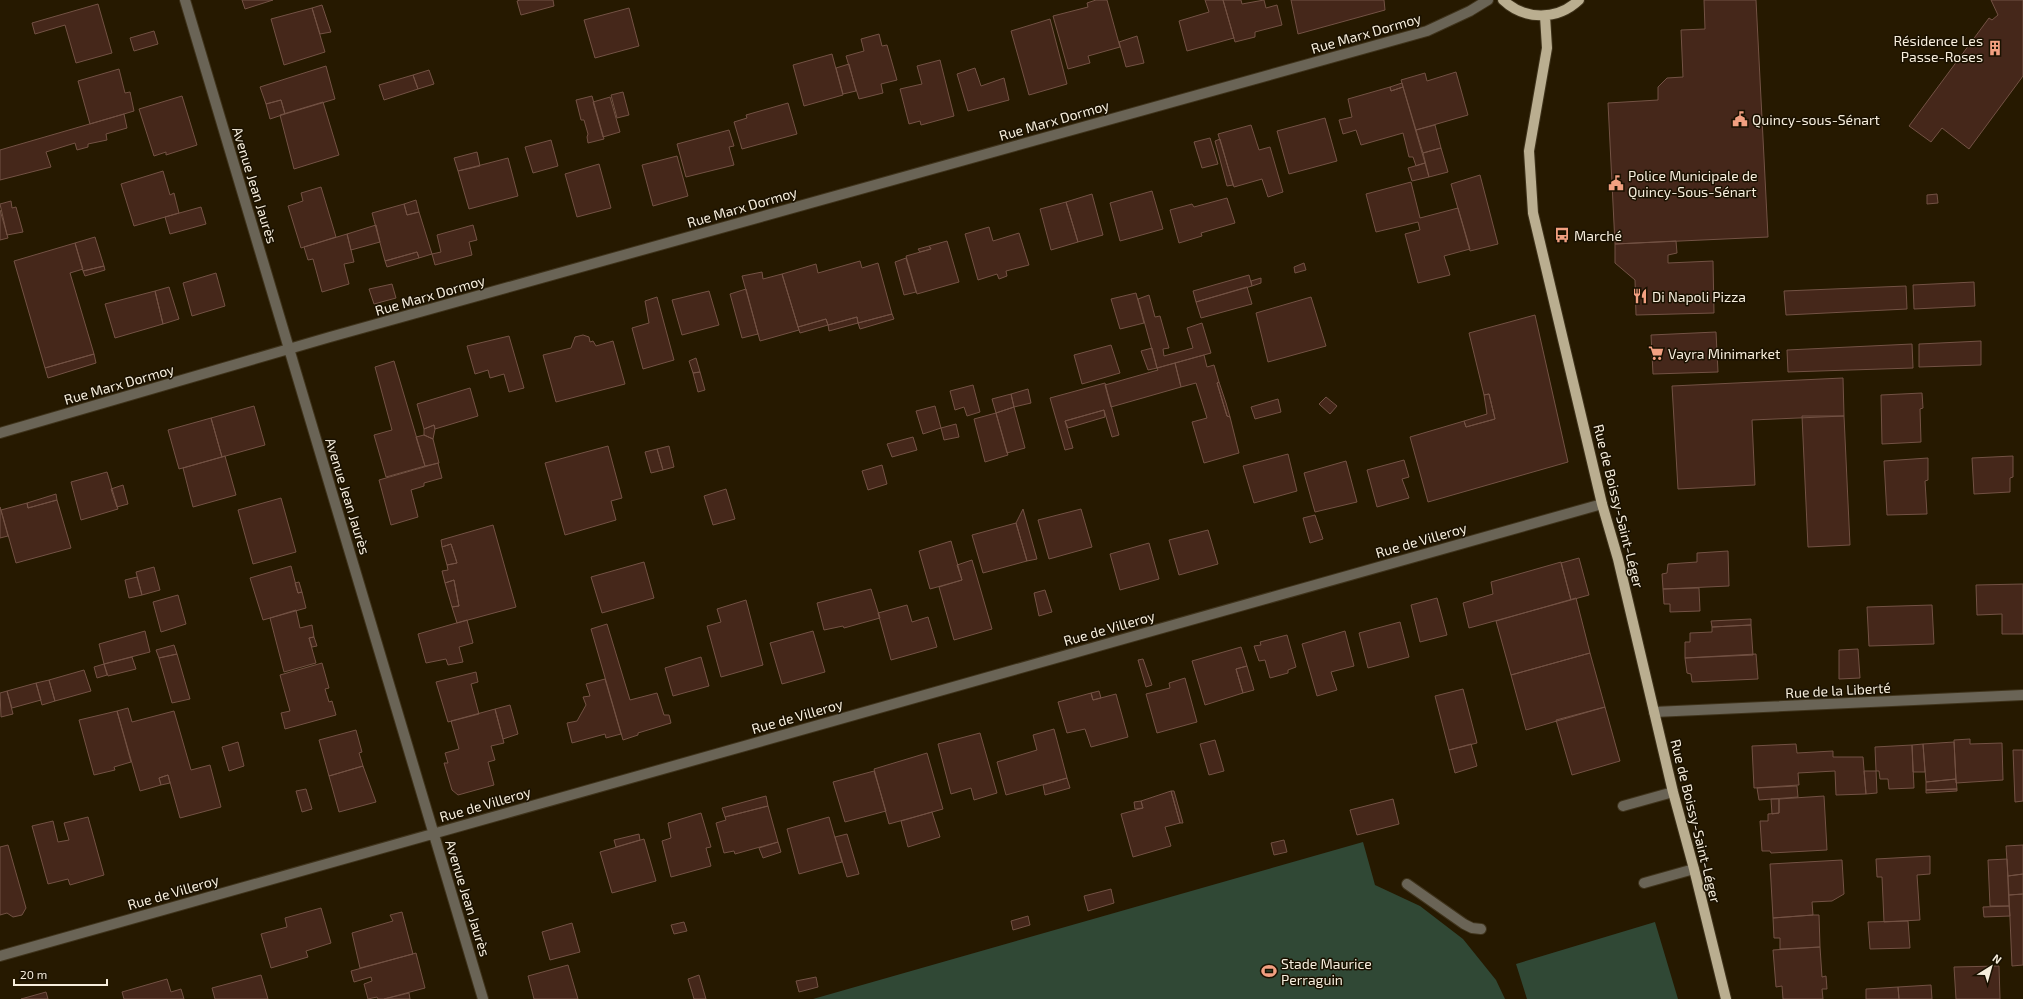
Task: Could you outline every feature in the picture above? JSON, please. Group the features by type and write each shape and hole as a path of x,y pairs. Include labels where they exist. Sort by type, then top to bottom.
{"main road":[{"path":"1503,0 1510,7 1527,14 1545,16 1563,11 1579,0"},
{"name":"Rue de Boissy-Saint-Léger","path":"1545,16 1547,48 1529,151 1533,213 1602,504 1618,559 1673,792 1694,869 1726,999"}],"street":[{"name":"Avenue Jean Jaurès","path":"185,0 483,999"},
{"name":"Rue Marx Dormoy","path":"0,434 290,349 1427,31 1470,11 1488,0"},
{"name":"Rue de Villeroy","path":"0,956 1602,504"},
{"name":"Rue de la Liberté","path":"1654,712 2023,695"},
{"path":"1623,806 1673,792"},
{"path":"1644,883 1694,869"},
{"path":"1407,884 1464,924 1472,928 1481,929"}],"green space":[{"path":"1363,842 1375,885 1420,906 1463,939 1496,980 1505,999 813,999"},
{"path":"1655,922 1678,999 1527,999 1516,964"}],"building":[{"path":"242,0 273,0 245,9"},
{"path":"553,0 554,6 521,15 517,1"},
{"path":"1096,0 1107,0 1120,47 1088,56 1090,63 1068,69 1053,16 1088,7 1087,3"},
{"path":"1205,0 1223,0 1234,38 1187,51 1179,21 1209,12"},
{"path":"1223,0 1241,0 1242,4 1264,0 1266,8 1277,5 1282,25 1255,32 1255,37 1235,42"},
{"path":"1291,0 1384,0 1385,10 1298,34"},
{"path":"1704,0 1756,0 1768,237 1615,244 1608,103 1658,100 1658,87 1667,78 1683,77 1681,30 1705,29"},
{"name":"Résidence Les Passe-Roses","path":"1991,0 2023,0 2023,76 1969,149 1942,128 1931,142 1909,126 1989,18 1992,20 1998,15"},
{"path":"98,4 112,53 76,63 65,25 35,34 32,23"},
{"path":"322,5 331,32 320,34 312,8"},
{"path":"312,8 325,52 284,65 271,19"},
{"path":"629,8 639,46 595,58 584,20"},
{"path":"1050,19 1067,84 1029,95 1011,31"},
{"path":"154,31 158,44 134,51 130,38"},
{"path":"879,34 882,46 887,45 897,80 881,84 883,93 859,99 846,56 864,51 861,39"},
{"path":"1137,36 1144,63 1126,67 1119,42"},
{"path":"832,54 843,95 804,106 793,65"},
{"path":"940,60 954,116 921,125 920,121 909,124 900,89 922,84 917,66"},
{"path":"849,64 856,91 843,94 836,68"},
{"path":"326,66 335,99 285,114 281,100 266,104 260,87"},
{"path":"975,68 981,86 1004,78 1009,100 968,111 957,74"},
{"path":"119,69 125,93 130,92 134,111 90,124 78,81"},
{"path":"429,70 434,84 418,89 413,75"},
{"path":"1456,72 1468,115 1416,130 1401,80 1425,73 1427,81"},
{"path":"413,75 418,89 384,100 379,85"},
{"path":"1402,83 1403,87 1391,91 1390,87"},
{"path":"1390,87 1391,91 1403,87 1425,163 1416,166 1413,157 1409,157 1403,133 1361,145 1356,130 1343,134 1339,120 1352,117 1348,99"},
{"path":"623,92 629,115 617,118 611,95"},
{"path":"182,96 197,145 166,155 166,152 154,156 139,109"},
{"path":"592,96 604,139 588,143 588,134 584,120 581,120 576,100"},
{"path":"610,97 620,132 603,137 593,102"},
{"path":"281,100 285,114 270,119 266,104"},
{"path":"323,102 339,155 294,169 280,115"},
{"path":"788,103 797,134 742,149 734,122 747,118 746,115"},
{"path":"124,114 127,128 106,134 107,140 88,144 88,147 77,150 75,143 46,152 51,167 0,180 0,150"},
{"path":"1325,118 1337,161 1289,174 1277,131"},
{"path":"1251,125 1259,150 1270,147 1283,192 1268,197 1262,179 1234,187 1218,134"},
{"path":"1435,125 1441,148 1423,153 1416,130"},
{"path":"729,130 734,146 729,147 734,165 686,177 677,144"},
{"path":"1210,138 1218,164 1202,168 1194,142"},
{"path":"1220,139 1233,185 1227,186 1215,141"},
{"path":"551,140 558,166 533,173 525,147"},
{"path":"1441,148 1448,172 1429,177 1423,153"},
{"path":"477,152 480,166 458,171 454,158"},
{"path":"677,156 688,196 653,206 642,165"},
{"path":"508,158 518,196 469,209 458,171"},
{"path":"1425,163 1429,177 1412,181 1408,168"},
{"path":"599,164 611,208 577,217 565,174"},
{"path":"163,171 170,195 174,193 179,213 134,226 121,184"},
{"path":"1480,175 1498,244 1470,251 1451,184"},
{"path":"1411,182 1420,218 1458,208 1470,249 1444,256 1450,275 1418,283 1405,234 1420,230 1418,222 1376,232 1366,194"},
{"path":"321,187 336,237 301,248 288,206 303,201 301,193"},
{"path":"1152,191 1163,229 1120,241 1110,203"},
{"path":"1092,194 1103,235 1078,242 1066,202"},
{"path":"1937,194 1938,203 1927,204 1927,195"},
{"path":"1227,198 1235,223 1201,233 1202,236 1179,243 1170,210 1192,204 1194,207"},
{"path":"416,200 419,212 407,215 404,204"},
{"path":"11,201 12,208 16,207 23,232 7,235 0,204"},
{"path":"1066,202 1078,242 1051,250 1040,209"},
{"path":"404,204 407,215 419,212 432,254 419,258 417,252 385,261 372,213"},
{"path":"201,207 206,224 170,234 165,217"},
{"path":"0,210 8,238 0,240"},
{"path":"376,225 380,242 351,250 347,234"},
{"path":"473,225 477,240 469,242 472,255 435,265 432,254 441,252 437,235"},
{"path":"989,227 993,241 1019,233 1029,265 1006,271 1007,276 999,279 997,274 978,280 965,234"},
{"path":"347,234 354,262 344,264 349,284 322,292 313,259 308,260 304,247"},
{"path":"95,237 104,266 83,271 75,243"},
{"path":"947,241 959,282 917,294 906,256 931,249 929,246"},
{"path":"1676,241 1677,253 1668,255 1668,263 1713,261 1714,313 1636,315 1635,280 1615,263 1615,244"},
{"path":"75,243 83,269 70,273 94,354 45,368 14,261"},
{"path":"929,246 931,249 920,252 918,249"},
{"path":"417,252 419,258 387,267 385,261"},
{"path":"906,258 916,292 904,295 895,262"},
{"path":"860,261 862,268 878,263 892,314 858,323 857,317 828,325 826,319 798,327 782,274 816,264 818,273"},
{"path":"1304,263 1306,270 1295,273 1294,267"},
{"path":"104,266 105,270 85,276 83,271"},
{"path":"762,272 763,279 782,274 799,330 760,341 742,276"},
{"path":"216,273 225,306 192,316 183,283"},
{"path":"1249,275 1252,286 1196,302 1193,291"},
{"path":"1261,278 1261,283 1252,286 1251,281"},
{"path":"1974,282 1975,306 1914,309 1913,285"},
{"path":"392,284 396,298 374,304 369,289"},
{"path":"1906,286 1907,309 1786,315 1784,291"},
{"path":"169,287 179,319 163,324 155,291"},
{"path":"1247,287 1252,304 1201,318 1196,302"},
{"path":"746,289 758,334 742,338 730,294"},
{"path":"155,291 163,324 115,338 105,304"},
{"path":"709,291 719,325 682,335 672,300"},
{"path":"1136,293 1144,323 1120,329 1111,299"},
{"path":"1149,295 1155,317 1160,316 1169,348 1163,349 1164,356 1193,348 1187,328 1202,323 1211,353 1157,368 1138,299"},
{"path":"657,297 674,360 643,369 632,328 649,323 645,301"},
{"path":"1311,297 1326,346 1268,362 1256,313"},
{"path":"892,314 894,319 860,329 858,323"},
{"path":"1535,315 1568,462 1428,502 1410,437 1464,421 1466,427 1495,419 1489,394 1484,395 1469,333"},
{"path":"857,317 858,323 829,331 828,325"},
{"path":"826,319 828,325 800,333 798,327"},
{"path":"1716,332 1718,372 1653,374 1651,335"},
{"path":"583,335 589,337 590,342 593,341 596,346 613,341 625,384 556,402 543,355 571,348 575,337"},
{"path":"509,336 524,388 509,392 504,374 490,378 488,370 475,374 467,346"},
{"path":"1981,341 1981,365 1919,367 1919,344"},
{"path":"1912,344 1913,368 1788,372 1787,350"},
{"path":"1111,345 1120,373 1082,384 1074,355"},
{"path":"1152,348 1157,368 1148,370 1141,351"},
{"path":"94,354 96,363 48,378 45,368"},
{"path":"1204,355 1207,367 1214,365 1219,382 1217,383 1227,416 1230,417 1239,453 1204,463 1192,422 1207,418 1196,383 1181,387 1175,363"},
{"path":"696,358 700,372 693,373 689,361"},
{"path":"394,361 425,466 386,477 374,435 392,430 375,367"},
{"path":"1175,363 1181,387 1111,407 1105,385 1158,370 1157,368"},
{"path":"700,372 705,390 698,392 693,373"},
{"path":"1843,378 1844,416 1752,420 1755,485 1678,489 1672,386"},
{"path":"1219,382 1230,417 1227,416 1217,383"},
{"path":"1105,383 1119,435 1112,437 1104,410 1065,421 1073,448 1065,450 1050,398"},
{"path":"973,385 980,412 967,416 964,407 955,410 950,391"},
{"path":"470,388 478,416 435,429 434,425 424,429 417,404"},
{"path":"1028,389 1031,403 1014,407 1011,394"},
{"path":"1922,393 1923,408 1920,409 1921,442 1882,444 1881,395"},
{"path":"1011,394 1014,407 996,413 992,399"},
{"path":"1489,394 1495,419 1466,427 1464,421 1487,414 1484,395"},
{"path":"1326,397 1337,406 1330,414 1319,404"},
{"path":"1278,399 1281,412 1255,419 1251,407"},
{"path":"254,406 265,445 222,457 211,418"},
{"path":"935,406 941,428 923,434 916,411"},
{"path":"1014,407 1025,448 1007,453 996,413"},
{"path":"1104,410 1105,417 1068,428 1065,421"},
{"path":"996,413 1008,455 985,462 974,419"},
{"path":"1802,416 1844,416 1850,545 1808,547"},
{"path":"211,418 222,457 179,469 168,430"},
{"path":"956,424 959,437 944,440 941,428"},
{"path":"434,425 435,429 433,439 424,435 424,429"},
{"path":"424,435 433,439 439,463 425,466 416,437"},
{"path":"913,437 917,450 892,457 887,444"},
{"path":"608,446 622,498 611,501 616,520 565,535 545,463"},
{"path":"669,446 674,467 663,470 657,449"},
{"path":"657,449 663,470 651,473 645,452"},
{"path":"1288,454 1297,491 1254,503 1243,466"},
{"path":"225,456 236,495 193,507 183,468"},
{"path":"2013,456 2013,477 2010,478 2010,492 1974,494 1972,458"},
{"path":"1928,458 1928,480 1925,481 1927,514 1887,515 1884,461"},
{"path":"1404,460 1409,477 1402,479 1409,498 1377,507 1367,470"},
{"path":"1346,461 1357,502 1315,512 1304,473"},
{"path":"438,463 442,478 424,483 424,486 411,490 418,517 391,525 379,480"},
{"path":"882,465 887,484 868,490 862,471"},
{"path":"107,472 118,509 81,520 71,482"},
{"path":"123,485 128,504 117,507 111,489"},
{"path":"726,489 735,519 713,525 704,496"},
{"path":"56,494 57,500 28,508 27,503"},
{"path":"281,498 296,552 253,564 238,510"},
{"path":"57,500 71,548 16,563 1,510 27,503 28,508"},
{"path":"0,507 8,536 0,538"},
{"path":"1023,509 1037,559 1027,561 1016,523"},
{"path":"1081,509 1092,547 1049,559 1038,520"},
{"path":"1315,515 1323,539 1310,543 1303,518"},
{"path":"1016,523 1027,561 983,573 972,535"},
{"path":"493,525 516,607 457,623 452,607 459,606 454,580 445,583 442,571 448,570 447,565 457,563 451,544 442,547 441,540"},
{"path":"1208,530 1218,564 1179,575 1169,540"},
{"path":"951,541 962,580 930,589 919,551"},
{"path":"1149,543 1159,579 1120,590 1110,554"},
{"path":"451,544 457,563 447,565 442,547"},
{"path":"1728,551 1729,586 1663,589 1662,574 1667,573 1668,564 1697,562 1697,553"},
{"path":"1579,558 1589,595 1571,600 1561,563"},
{"path":"972,560 992,629 954,640 939,587 962,580 957,565"},
{"path":"644,562 654,598 602,613 591,577"},
{"path":"1561,562 1571,600 1469,628 1463,603 1493,594 1491,582"},
{"path":"291,566 298,593 302,592 306,608 263,620 250,578"},
{"path":"154,567 160,590 142,595 136,572"},
{"path":"137,577 142,595 129,598 125,580"},
{"path":"454,580 459,606 452,607 445,583"},
{"path":"299,582 302,592 298,593 295,583"},
{"path":"2023,584 2023,634 2002,634 2002,614 1977,615 1976,585"},
{"path":"1699,588 1700,611 1670,612 1670,604 1664,604 1663,589"},
{"path":"871,589 880,618 844,628 843,626 824,630 817,603"},
{"path":"1045,590 1052,612 1039,616 1034,593"},
{"path":"178,595 186,624 161,632 153,602"},
{"path":"1437,598 1447,635 1420,642 1411,605"},
{"path":"1576,598 1590,653 1511,675 1496,621"},
{"path":"746,600 763,665 721,677 707,626 721,622 717,609"},
{"path":"907,605 912,622 928,617 937,647 891,660 878,613"},
{"path":"1932,605 1934,644 1869,646 1867,607"},
{"path":"296,610 300,628 312,625 314,637 309,638 316,663 284,672 270,618"},
{"path":"1751,619 1751,625 1712,627 1711,621"},
{"path":"467,620 473,643 459,647 463,662 448,665 446,659 426,663 418,634"},
{"path":"1400,622 1409,657 1368,668 1359,633"},
{"path":"607,624 630,700 657,693 664,715 669,715 671,723 638,733 638,735 623,740 591,629"},
{"path":"1751,625 1753,655 1685,658 1685,642 1690,642 1690,633 1712,632 1712,627"},
{"path":"145,631 150,652 104,664 99,644"},
{"path":"813,631 825,672 782,684 770,643"},
{"path":"1345,631 1354,666 1331,672 1337,690 1317,696 1302,644"},
{"path":"1287,635 1296,667 1288,670 1288,673 1270,678 1265,660 1259,661 1254,646 1261,645 1260,642"},
{"path":"314,637 317,646 312,647 309,638"},
{"path":"174,645 177,654 159,658 156,650"},
{"path":"1241,647 1247,666 1236,669 1243,693 1205,705 1192,661"},
{"path":"1858,649 1860,678 1839,679 1839,650"},
{"path":"1590,653 1605,707 1526,730 1511,675"},
{"path":"177,654 190,699 172,703 159,658"},
{"path":"1756,654 1758,679 1692,682 1691,674 1687,673 1685,658"},
{"path":"132,657 136,669 108,676 104,664"},
{"path":"701,657 709,686 673,696 665,668"},
{"path":"1143,659 1152,685 1146,687 1138,660"},
{"path":"322,663 329,688 325,689 329,702 332,701 336,715 285,729 281,713 290,711 280,675"},
{"path":"104,664 107,675 97,678 94,667"},
{"path":"1247,666 1254,690 1243,693 1236,669"},
{"path":"84,670 91,691 55,701 49,680"},
{"path":"476,672 478,682 471,684 479,714 448,722 436,682"},
{"path":"1185,678 1197,722 1157,733 1146,694 1170,688 1169,683"},
{"path":"605,679 621,734 606,738 605,734 572,743 567,723 577,721 586,705 583,697 590,696 586,684"},
{"path":"49,680 55,701 42,705 36,683"},
{"path":"36,683 41,700 12,708 7,691"},
{"path":"1463,689 1477,743 1449,750 1435,696"},
{"path":"7,691 13,714 1,717 0,693"},
{"path":"1099,691 1101,698 1093,700 1091,693"},
{"path":"1091,693 1093,700 1116,694 1128,737 1091,747 1085,729 1067,733 1058,702"},
{"path":"510,705 518,734 503,739 495,709"},
{"path":"1605,707 1620,761 1572,775 1556,720"},
{"path":"128,708 132,722 174,711 191,770 210,765 221,807 180,818 168,775 159,778 161,785 140,791 117,711"},
{"path":"495,709 504,743 491,746 495,760 488,762 494,785 458,795 452,790 444,763 448,763 445,753 459,749 451,721"},
{"path":"117,711 131,762 114,767 115,770 94,775 79,720"},
{"path":"1054,729 1067,778 1006,795 997,762 1037,750 1033,735"},
{"path":"356,730 362,752 359,753 363,766 329,776 319,740"},
{"path":"980,733 997,793 974,800 971,788 951,794 938,744"},
{"path":"1970,739 1970,744 2002,743 2003,780 1956,783 1954,740"},
{"path":"1215,740 1224,771 1209,775 1200,744"},
{"path":"238,742 244,766 229,771 222,747"},
{"path":"1954,742 1956,779 1926,782 1923,744"},
{"path":"1471,744 1477,766 1455,773 1449,750"},
{"path":"1796,744 1797,753 1833,751 1833,757 1863,757 1866,794 1836,795 1835,771 1798,773 1799,785 1754,788 1752,746"},
{"path":"1923,744 1925,772 1913,772 1912,745"},
{"path":"1912,745 1914,788 1889,789 1888,779 1880,779 1879,771 1876,771 1875,747"},
{"path":"2013,750 2023,750 2023,801 2015,802"},
{"path":"927,753 943,809 889,824 874,769"},
{"path":"363,766 376,802 339,812 329,776"},
{"path":"874,771 886,811 845,822 833,782"},
{"path":"1864,771 1876,771 1877,793 1866,794"},
{"path":"168,775 170,783 161,785 159,778"},
{"path":"1067,778 1070,788 1045,795 1043,785"},
{"path":"1956,779 1957,789 1926,790 1926,782"},
{"path":"1797,786 1798,797 1759,800 1757,788"},
{"path":"306,789 312,809 302,812 296,791"},
{"path":"1957,789 1957,791 1926,793 1926,790"},
{"path":"1171,791 1174,791 1183,823 1180,823"},
{"path":"1171,791 1180,823 1165,827 1171,846 1133,857 1121,814 1143,808 1141,801"},
{"path":"766,796 768,806 725,817 722,808"},
{"path":"1824,796 1827,850 1771,853 1770,851 1762,851 1760,821 1768,821 1768,814 1779,813 1779,799"},
{"path":"1393,799 1399,824 1357,835 1350,810"},
{"path":"1771,799 1779,799 1779,813 1772,814"},
{"path":"1141,801 1143,808 1135,809 1134,802"},
{"path":"768,806 778,842 735,854 734,851 724,853 716,823 726,820 725,817"},
{"path":"932,812 940,837 908,847 901,821"},
{"path":"701,813 711,847 706,848 711,866 671,877 662,841 671,838 668,823"},
{"path":"88,817 104,875 70,885 68,879 48,884 32,826 53,821 58,842 69,840 64,823"},
{"path":"829,817 842,862 799,874 787,829"},
{"path":"639,834 640,840 616,847 614,840"},
{"path":"847,834 859,874 847,877 835,837"},
{"path":"644,839 656,881 612,893 600,852"},
{"path":"1284,840 1287,852 1274,855 1271,843"},
{"path":"778,842 781,852 763,858 759,848"},
{"path":"8,845 26,908 22,915 13,917 7,913 0,915 0,847"},
{"path":"2023,845 2023,874 2008,876 2006,846"},
{"path":"1930,856 1930,874 1917,875 1920,920 1884,922 1882,877 1877,877 1876,859"},
{"path":"2007,859 2009,906 1990,906 1988,860"},
{"path":"1842,860 1844,894 1832,901 1812,902 1813,915 1773,918 1770,864"},
{"path":"2023,874 2023,894 2009,895 2008,876"},
{"path":"1111,889 1114,903 1088,911 1084,896"},
{"path":"2023,894 2023,965 2012,966 2009,895"},
{"path":"2009,906 2010,916 1984,917 1983,907"},
{"path":"321,908 331,943 306,951 308,957 271,968 261,934 287,927 285,918"},
{"path":"402,912 413,954 360,968 352,933 393,921 390,915"},
{"path":"1819,915 1820,947 1780,949 1780,938 1774,938 1773,918"},
{"path":"1028,916 1030,925 1013,930 1011,921"},
{"path":"1908,921 1910,948 1870,949 1868,922"},
{"path":"684,922 687,931 674,934 671,925"},
{"path":"572,923 580,952 550,960 542,932"},
{"path":"1820,947 1822,977 1826,976 1827,989 1822,989 1823,999 1783,999 1782,986 1776,987 1773,950"},
{"path":"416,953 425,988 384,999 378,999 377,997 368,999 364,984 372,981 371,977 354,982 351,971"},
{"path":"568,965 578,999 534,999 528,976"},
{"path":"1999,966 2000,999 1956,999 1954,967"},
{"path":"261,975 268,999 215,999 212,988"},
{"path":"699,975 706,999 694,999 688,979"},
{"path":"816,977 818,987 799,992 796,981"},
{"path":"167,979 171,992 181,989 184,999 124,999 122,992"},
{"path":"1931,985 1932,999 1899,999 1898,987"},
{"path":"1898,987 1899,999 1866,999 1866,989"},
{"path":"46,992 48,999 21,999"},
{"path":"409,993 410,999 384,999"}],"place":[{"name":"Résidence Les Passe-Roses","path":"1995,48"},
{"name":"Quincy-sous-Sénart","path":"1740,119"},
{"name":"Police Municipale de Quincy-Sous-Sénart","path":"1616,183"},
{"name":"Marché","path":"1562,235"},
{"name":"Di Napoli Pizza","path":"1640,296"},
{"name":"Vayra Minimarket","path":"1656,353"},
{"name":"Stade Maurice Perraguin","path":"1269,971"}]}
